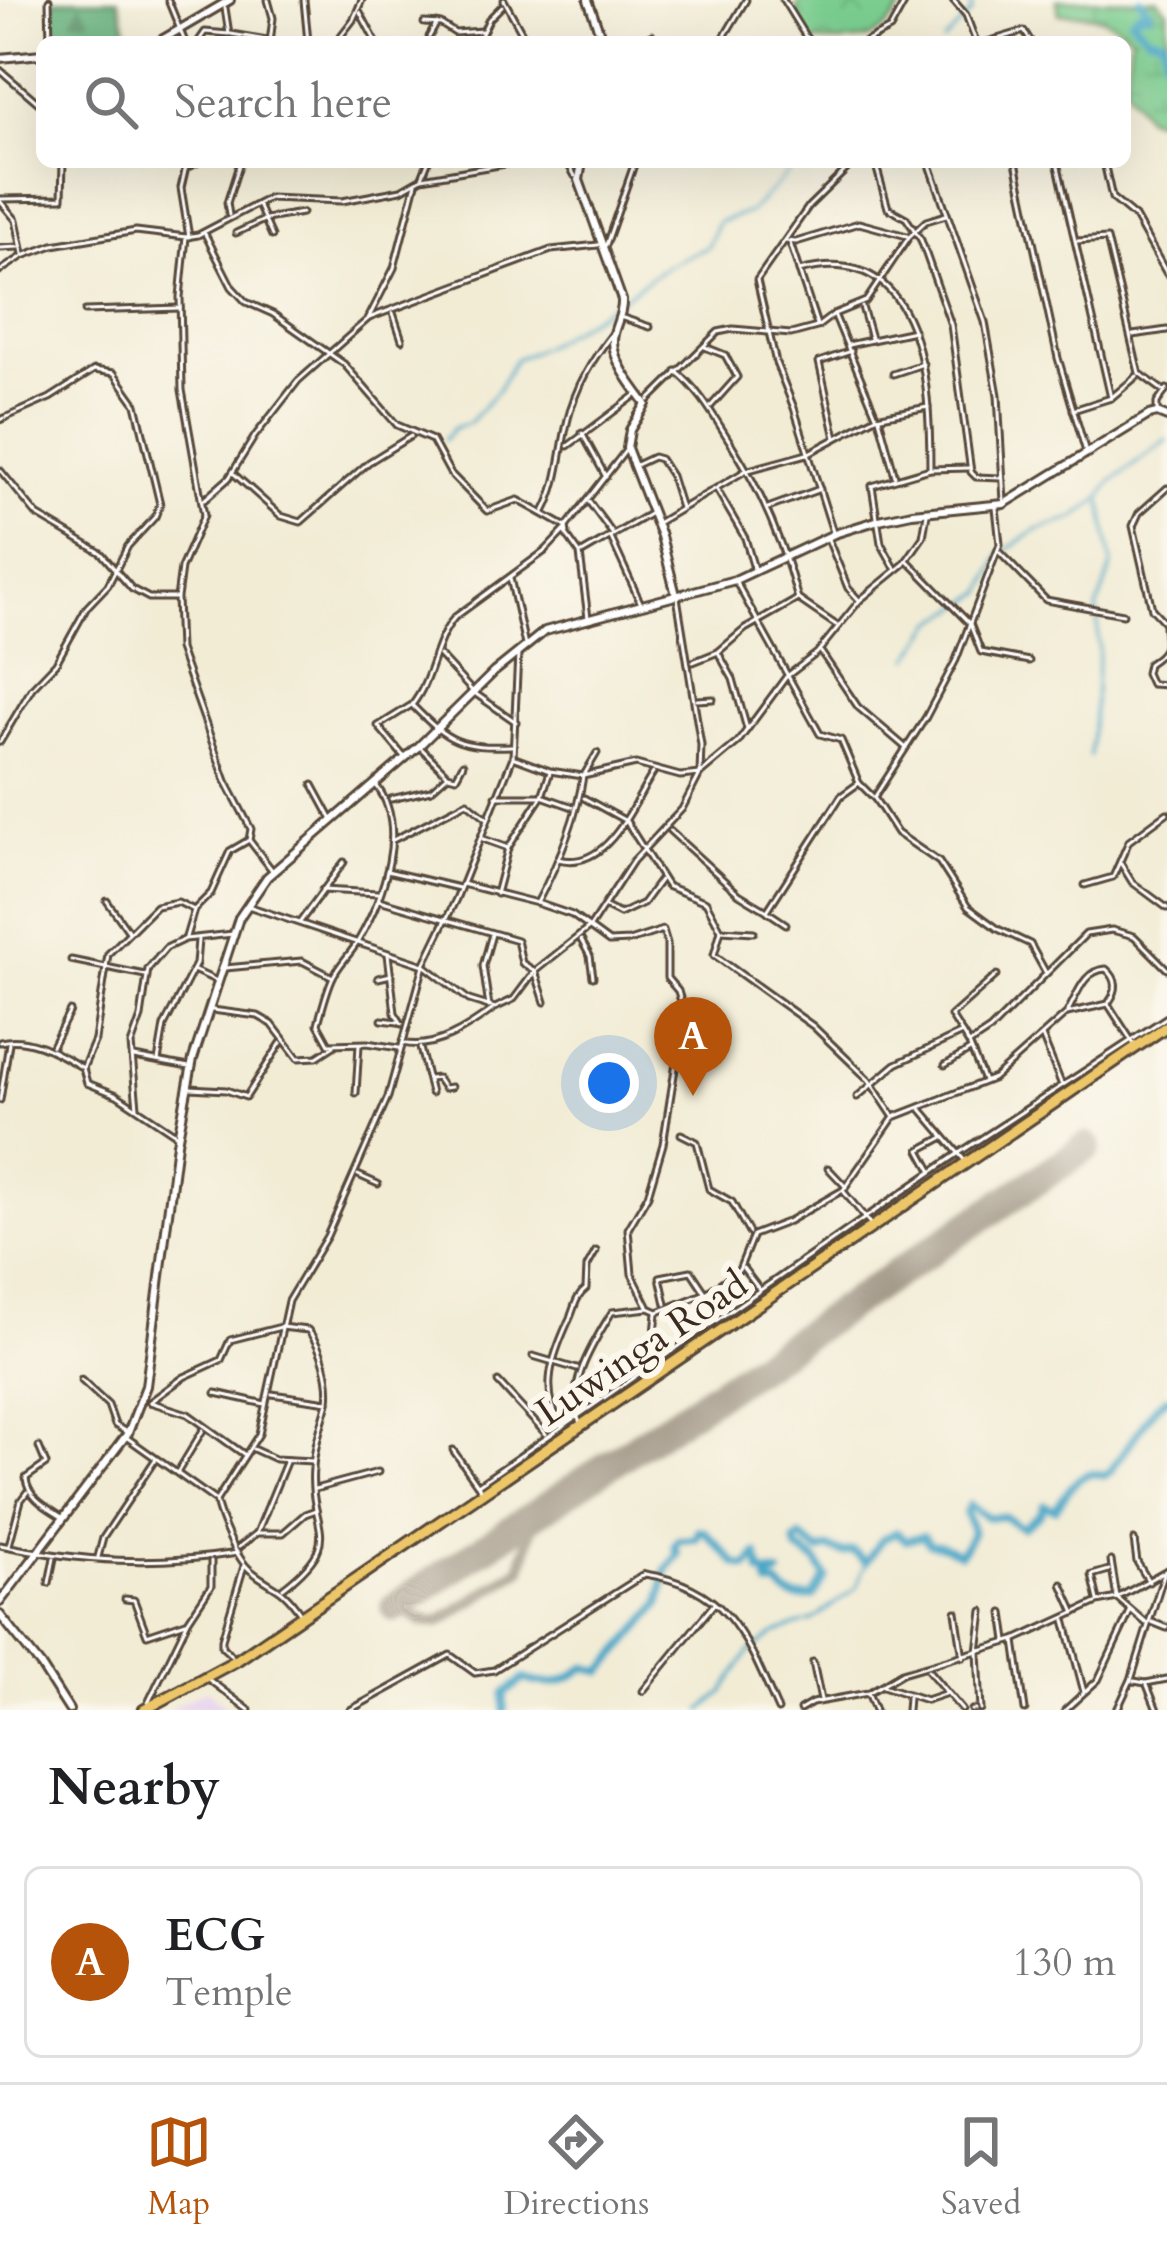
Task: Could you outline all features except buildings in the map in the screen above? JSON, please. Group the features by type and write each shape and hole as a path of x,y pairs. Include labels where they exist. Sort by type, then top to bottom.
{"highway":[{"name":"Luwinga Road","path":"144,1710 237,1660 763,1294 1133,1044 1167,1026"}],"street":[{"path":"49,0 50,36"},
{"path":"168,0 182,36"},
{"path":"268,0 273,18 271,36"},
{"path":"304,0 307,36"},
{"path":"340,36 362,0"},
{"path":"588,0 601,36"},
{"path":"783,0 805,36"},
{"path":"877,36 890,29 906,0"},
{"path":"953,0 967,16 974,36"},
{"path":"168,36 227,1 229,34"},
{"path":"724,36 742,1"},
{"path":"480,36 504,3 523,36"},
{"path":"358,11 373,36"},
{"path":"424,23 436,23 455,33 482,31"},
{"path":"430,36 436,23"},
{"path":"202,36 205,32 241,36"},
{"path":"0,58 36,55"},
{"path":"0,70 36,101"},
{"path":"23,256 16,220 0,200 62,198 63,168"},
{"path":"185,168 181,188 187,237 183,402 204,522 183,561 177,598 182,666 226,781 251,829 249,840 273,872"},
{"path":"230,217 227,203 239,168"},
{"path":"203,500 232,473 255,436 326,353 368,319 394,268 425,168"},
{"path":"0,271 53,245 136,231 187,237 204,233 257,202 296,196 335,202 485,168"},
{"path":"544,513 555,492 568,418 585,371 622,318 621,297 571,168"},
{"path":"579,180 581,168"},
{"path":"601,248 633,168"},
{"path":"848,168 809,206 757,280 821,488 830,536 848,588 860,600"},
{"path":"877,168 888,208 915,230 951,325 964,394 970,468 976,476 1001,478"},
{"path":"874,798 943,686 998,551 1001,528 998,395 985,322 931,168"},
{"path":"1017,168 1071,410 1087,454"},
{"path":"1058,168 1112,398"},
{"path":"1105,168 1112,198 1135,217 1167,274"},
{"path":"257,202 272,236"},
{"path":"236,233 263,221 302,213"},
{"path":"405,758 378,725 412,705 425,689 446,628 455,617 566,530 607,478 646,404 676,371 724,330 802,332 861,304 915,230 946,215"},
{"path":"788,242 859,223 909,237"},
{"path":"204,233 232,287 246,302 273,314 326,353 364,384 397,425 432,440 450,472 488,511 518,500 566,530 580,554 588,617"},
{"path":"1076,241 1107,238 1139,373 1166,390 1157,413"},
{"path":"788,242 818,327"},
{"path":"0,248 21,247"},
{"path":"368,319 551,250 601,248"},
{"path":"799,271 830,265 880,284 897,301 916,331 925,364 930,469"},
{"path":"861,304 872,340"},
{"path":"85,311 182,308"},
{"path":"393,312 402,340"},
{"path":"834,314 878,416 895,476"},
{"path":"622,318 650,327"},
{"path":"1132,336 1167,330"},
{"path":"836,439 819,360 872,340 916,331"},
{"path":"614,332 615,353 646,404"},
{"path":"701,346 725,355 737,377 710,407"},
{"path":"893,374 925,364"},
{"path":"0,420 50,398 94,370 121,377 136,404 160,505 87,607 56,663 32,688 0,742"},
{"path":"676,371 710,407 749,469 788,558 798,599 837,626"},
{"path":"1071,410 1112,398 1139,373"},
{"path":"564,447 638,394"},
{"path":"657,523 749,469 807,454 878,416 928,407"},
{"path":"1157,413 1167,417"},
{"path":"146,1402 178,1136 191,1067 246,905 273,872 419,746 522,648 554,627 735,580 830,536 879,520 1000,505 1157,413"},
{"path":"232,473 281,516 301,522 369,462 414,434"},
{"path":"582,434 607,478"},
{"path":"209,1010 258,1016 272,1024 298,1058 307,1060 335,1045 420,1046 514,999 536,970 580,939 645,850 667,829 700,774 701,745 676,595 657,523 626,448"},
{"path":"634,466 653,457 660,459 682,510"},
{"path":"896,570 881,543 871,489 895,476 970,468"},
{"path":"0,470 37,515 101,553 127,585 145,596 177,598"},
{"path":"768,508 821,488"},
{"path":"1167,489 1138,513 1133,526 1152,609 1166,625 1166,648 1161,658 1150,662 1146,673 1151,685 1167,685"},
{"path":"717,490 745,538 755,573"},
{"path":"588,501 612,535 641,604"},
{"path":"513,758 584,776 636,764 680,776 700,774 722,758 786,677 820,650 860,600 907,560 923,537 927,512"},
{"path":"580,554 652,513"},
{"path":"998,551 1046,600 1123,614"},
{"path":"907,560 970,624 985,655 1029,662"},
{"path":"216,1501 252,1448 270,1393 288,1300 327,1236 388,1097 424,965 513,758 522,648 509,576"},
{"path":"735,580 820,734 839,738 847,748 860,782 897,833 939,862 968,907 1030,944 1046,973"},
{"path":"689,663 718,652 798,599"},
{"path":"820,650 858,707 906,748"},
{"path":"718,652 733,679 747,730"},
{"path":"437,653 473,692 516,722"},
{"path":"695,701 713,699"},
{"path":"412,705 435,729 470,747 512,746"},
{"path":"419,746 448,775 456,777 463,764"},
{"path":"537,903 597,753"},
{"path":"496,896 508,848 542,796 550,771"},
{"path":"558,859 578,861 614,837 654,771"},
{"path":"388,800 431,790 448,775"},
{"path":"335,1045 321,1036 318,1024 333,977 358,941 378,896 392,840 388,800 374,782"},
{"path":"766,911 841,796 860,782"},
{"path":"313,785 334,822"},
{"path":"496,796 542,796 574,808"},
{"path":"580,797 626,821 667,886 706,902 721,930 714,955 803,1018 872,1084 894,1118"},
{"path":"392,840 466,802 488,818"},
{"path":"1113,877 1129,841 1167,813"},
{"path":"667,829 739,894 785,924"},
{"path":"481,838 508,848"},
{"path":"185,939 194,910 211,893 230,850 249,840"},
{"path":"299,923 344,862"},
{"path":"1120,862 1132,882"},
{"path":"385,870 562,910 609,942 663,930 668,943 667,978 683,1006 663,1144 648,1195 628,1229 633,1276 649,1308"},
{"path":"1085,885 1113,877 1132,882 1167,908"},
{"path":"604,906 620,914 635,908 661,878"},
{"path":"320,890 378,896 518,940 522,963 536,970 545,1001"},
{"path":"106,901 130,933"},
{"path":"82,1068 95,1040 108,954 160,905 178,902 194,910"},
{"path":"246,905 424,965 469,1000 492,1008"},
{"path":"945,1065 990,1030 1083,936 1112,929 1134,937 1167,969"},
{"path":"721,930 754,932"},
{"path":"492,933 483,966 492,1008"},
{"path":"136,1107 132,1057 145,975 166,947 199,936 234,934"},
{"path":"158,1061 164,1025 194,970 199,936"},
{"path":"580,939 590,956 592,976"},
{"path":"388,952 398,1022"},
{"path":"70,960 145,975"},
{"path":"224,968 302,961 333,977"},
{"path":"194,970 218,982"},
{"path":"752,1236 844,1189 894,1118 1001,1074 1067,1013 1084,981 1097,970 1106,970 1116,990 1108,1004 1067,1013"},
{"path":"378,978 393,974"},
{"path":"984,1082 951,1016 997,975"},
{"path":"1108,1004 1133,1044"},
{"path":"50,1049 70,1011"},
{"path":"828,1168 869,1222 932,1171 963,1158 1167,1017"},
{"path":"382,1020 405,1025"},
{"path":"857,1097 896,1064 962,1033"},
{"path":"1042,1035 1062,1086"},
{"path":"0,1100 9,1040"},
{"path":"0,1042 50,1049 82,1068 87,1083 136,1107 178,1136"},
{"path":"188,1088 246,1096 282,1042"},
{"path":"356,1093 359,1043"},
{"path":"420,1046 430,1093"},
{"path":"132,1057 191,1067"},
{"path":"427,1079 437,1078 444,1088 451,1088"},
{"path":"920,1108 963,1158"},
{"path":"650,1372 658,1312 708,1291 742,1267 752,1236 732,1202 709,1189 698,1142 681,1135"},
{"path":"932,1171 920,1150 947,1136"},
{"path":"355,1174 378,1184"},
{"path":"562,1426 548,1395 552,1361 576,1298 586,1291 586,1271 596,1251"},
{"path":"742,1267 763,1294"},
{"path":"667,1306 660,1277 692,1271 725,1314"},
{"path":"453,1450 480,1489 562,1426 579,1420 580,1370 612,1312 649,1308 658,1312"},
{"path":"711,1330 725,1314 743,1309"},
{"path":"0,1602 146,1402 221,1360 230,1340 281,1327 311,1333 328,1381 328,1402 313,1461 322,1537 318,1553 304,1572 282,1589"},
{"path":"532,1356 580,1370"},
{"path":"81,1380 108,1405 115,1425 155,1460 216,1501 223,1526 246,1566 282,1589 302,1616"},
{"path":"498,1382 548,1437"},
{"path":"216,1393 267,1404"},
{"path":"270,1393 328,1402"},
{"path":"146,1402 180,1410 247,1456"},
{"path":"176,1475 204,1428"},
{"path":"39,1447 46,1464 26,1478 28,1492 63,1517"},
{"path":"252,1448 287,1460 313,1461"},
{"path":"97,1559 103,1538 155,1460"},
{"path":"0,1545 54,1557 155,1564 238,1550 257,1533 287,1460"},
{"path":"314,1489 378,1472"},
{"path":"9,1547 21,1500 28,1492"},
{"path":"257,1533 284,1533 304,1514 318,1510"},
{"path":"1134,1540 1137,1562 1148,1582"},
{"path":"49,1583 54,1557"},
{"path":"144,1710 211,1586 211,1557"},
{"path":"1111,1561 1117,1598 1130,1612 1167,1628"},
{"path":"237,1660 222,1647 222,1639 239,1573 246,1566"},
{"path":"1099,1602 1092,1575 1112,1570"},
{"path":"800,1710 821,1701 868,1693 902,1673 1015,1640 1117,1598 1166,1571"},
{"path":"1117,1710 1166,1571"},
{"path":"350,1710 450,1655 475,1673 493,1670 639,1576 664,1578 716,1601 751,1650 778,1710"},
{"path":"1062,1584 1075,1613"},
{"path":"125,1599 134,1600 147,1635 188,1622"},
{"path":"643,1691 716,1601"},
{"path":"976,1710 983,1611"},
{"path":"956,1612 963,1657"},
{"path":"1065,1710 1100,1677 1130,1612"},
{"path":"1003,1613 1007,1643"},
{"path":"0,1616 69,1710"},
{"path":"1064,1619 1084,1692"},
{"path":"1015,1640 1025,1710"},
{"path":"813,1662 821,1701"},
{"path":"926,1667 962,1710"},
{"path":"207,1678 249,1710"},
{"path":"1131,1680 1167,1679"},
{"path":"1146,1683 1157,1710"},
{"path":"881,1685 931,1700 947,1693"},
{"path":"868,1693 872,1709"},
{"path":"907,1710 908,1695"},
{"path":"229,1710 238,1704"}],"shaded area":[{"path":"207,1690 228,1709 167,1710"}],"green space":[{"path":"52,0 118,0 129,36 55,36"},
{"path":"802,0 904,4 874,36 809,36 794,11"},
{"path":"1057,0 1158,0 1167,11 1167,124 1146,117 1131,95 1131,36 1098,17 1059,14"}],"waterway":[{"path":"950,36 972,12 970,0"},
{"path":"1141,0 1150,13 1139,13 1132,20 1148,36 1163,39 1167,63"},
{"path":"1167,108 1167,118"},
{"path":"444,440 454,428 469,423 498,390 515,359 618,301 668,265 708,247 718,222 750,212 793,168"},
{"path":"1090,756 1099,648 1097,608 1112,565 1101,497 1111,482 1167,440"},
{"path":"910,658 934,623 984,592 1001,553 1037,530 1075,518 1098,500"},
{"path":"504,1710 504,1694 524,1679 550,1684 586,1667 602,1672 660,1604 666,1571 678,1554 678,1540 696,1539 699,1530 736,1564 747,1567 757,1554 761,1573 779,1574 767,1579 769,1586 778,1585 793,1597 813,1597 826,1577 816,1561 797,1549 795,1542 800,1537 819,1551 853,1551 866,1562 881,1540 896,1532 906,1540 923,1536 930,1544 960,1554 973,1532 966,1513 969,1505 987,1517 1005,1517 1022,1528 1044,1505 1055,1509 1081,1477 1110,1472 1155,1407 1167,1398"},
{"path":"702,1710 722,1693 749,1652 774,1634 814,1619 856,1588 866,1562"}],"taxiway":[{"path":"415,1594 412,1614 422,1621 439,1622 521,1569 535,1514"}],"runway":[{"path":"395,1607 1087,1147"}],"place":[{"name":"ECG","path":"693,1096"}]}
